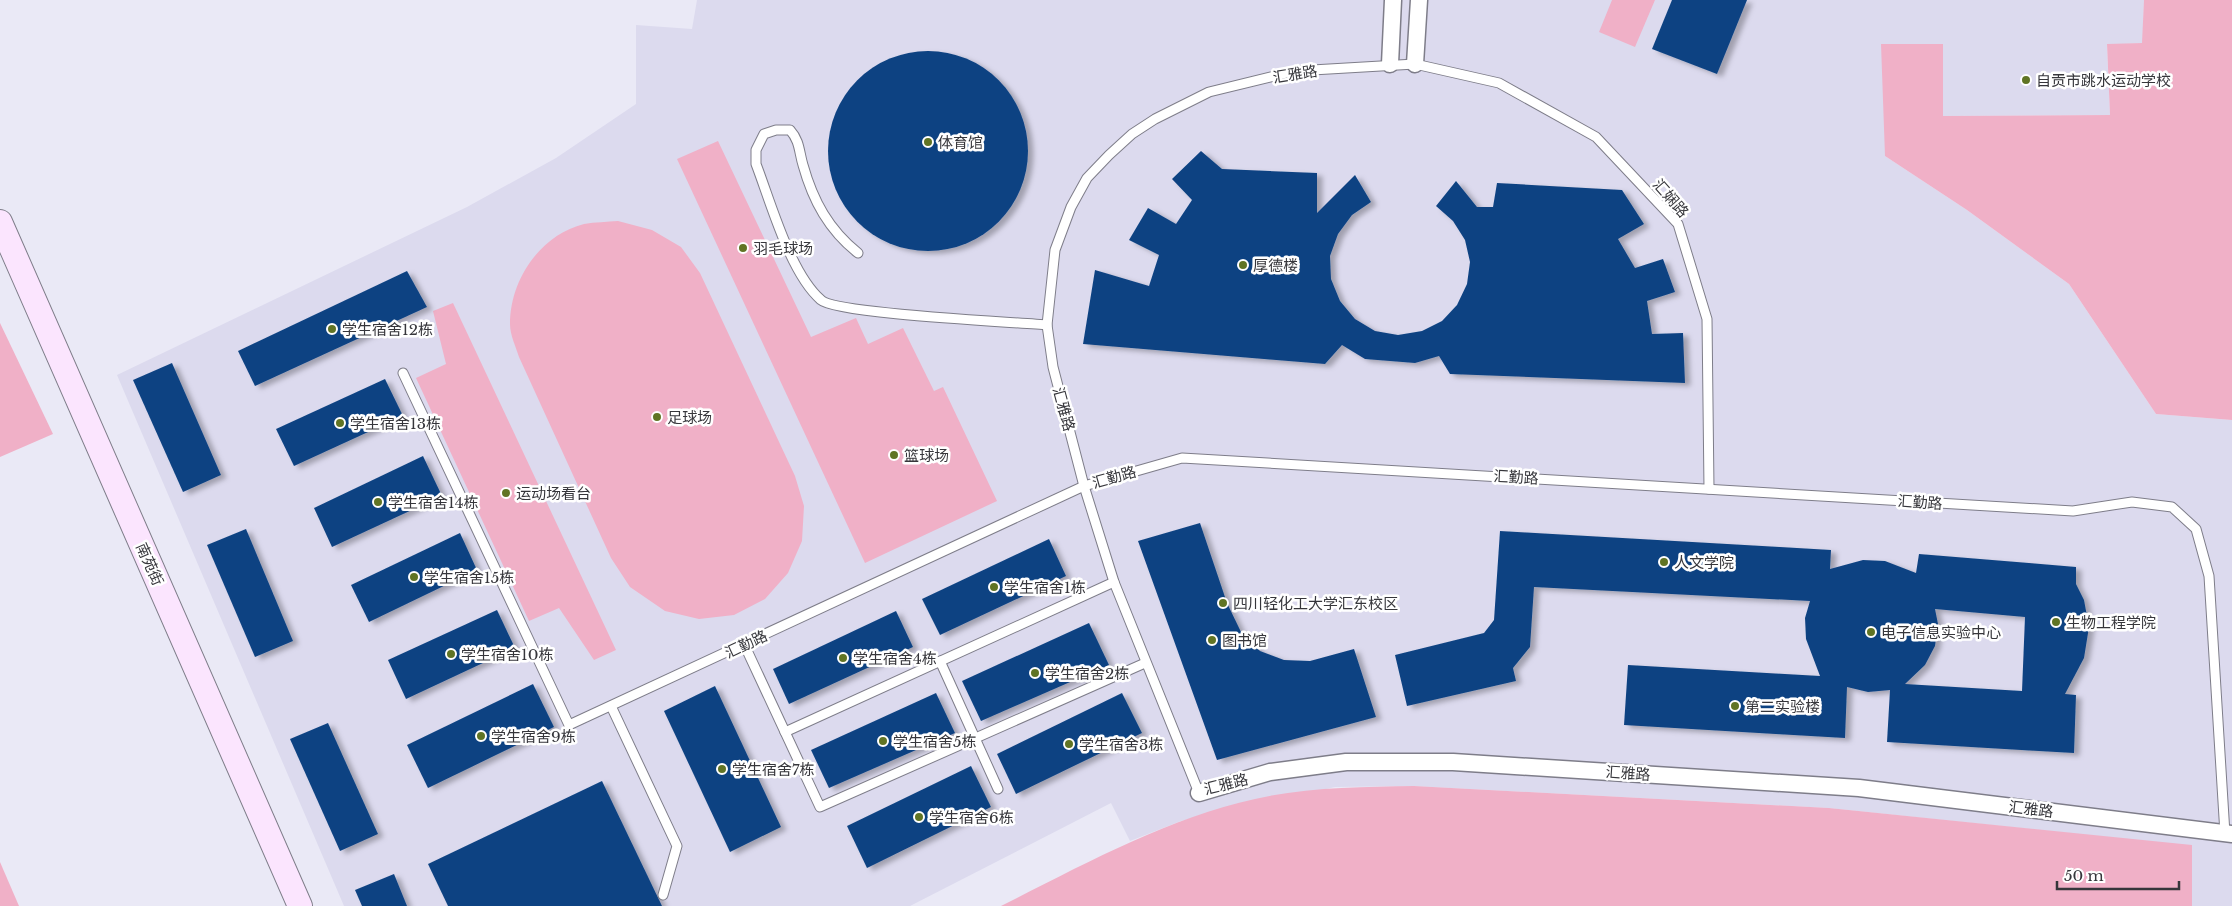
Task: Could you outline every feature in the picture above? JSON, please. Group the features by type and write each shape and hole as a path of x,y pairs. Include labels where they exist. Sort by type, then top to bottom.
{"main road":[{"name":"南苑街","path":"0,222 300,906"}],"street":[{"path":"1390,64 1394,0"},
{"path":"1415,64 1419,0"},
{"name":"汇雅路","path":"1199,793 1270,772 1346,762 1453,762 1859,788 2228,834"}],"lane":[{"name":"汇雅路","path":"1199,793 1145,663 1114,582 1084,486 1053,367 1047,325 1055,250 1071,207 1087,178 1132,134 1155,119 1209,92 1295,71 1415,64"},
{"name":"汇娴路","path":"1415,64 1499,83 1596,137 1678,224 1707,319 1709,488"},
{"path":"858,253 841,240 811,192 798,139 790,130 776,130 764,134 756,150 756,164 799,274 822,302 861,310 1047,325"},
{"name":"汇勤路","path":"403,373 569,725 1084,486 1182,458 2073,511 2132,502 2172,507 2196,529 2209,576 2228,834"},
{"path":"785,732 1114,582"},
{"path":"744,644 820,807 1145,663"},
{"path":"940,661 998,789"},
{"path":"611,706 676,846 663,895"}],"shaded area":[{"name":"四川轻化工大学汇东校区","path":"697,0 2144,0 2143,43 2107,45 2110,115 1943,116 1885,156 1967,210 2069,284 2156,414 2232,420 2232,906 2192,906 2192,846 1829,808 1414,786 1335,787 1181,821 1130,841 1111,803 910,906 344,906 117,375 467,207 556,158 636,104 636,25 692,29"},
{"path":"1612,0 1655,0 1635,47 1599,32"},
{"path":"2144,0 2232,0 2232,420 2156,414 2069,284 1967,210 1885,156 1881,44 1943,44 1943,116 2110,115 2107,44 2142,43"},
{"path":"718,141 811,337 856,318 868,344 903,328 934,391 943,387 997,501 865,563 677,159"},
{"name":"足球场","path":"618,221 652,230 681,247 700,273 795,476 804,506 802,541 788,573 765,599 734,615 699,619 665,611 630,587 611,558 519,357 512,337 510,328 511,308 515,291 530,262 541,249 554,238 584,224"},
{"name":"运动场看台","path":"453,303 616,650 594,660 559,608 529,621 416,378 446,364 433,311"},
{"path":"0,323 53,434 0,457"},
{"path":"1414,786 1829,808 2192,845 2192,906 1001,906 1125,845 1189,818 1222,808 1255,799 1294,792 1334,788"},
{"path":"0,862 19,906 0,906"}],"building":[{"path":"1672,0 1747,0 1717,74 1652,49"},
{"name":"体育馆","path":"918,51 938,51 966,58 992,73 1006,87 1021,113 1028,141 1028,161 1021,189 1006,215 992,229 957,247 938,251 918,251 890,244 864,229 850,215 832,180 828,161 828,141 835,113 850,87 864,73 899,55"},
{"name":"厚德楼","path":"1201,151 1222,169 1317,173 1317,213 1355,175 1371,202 1352,215 1338,234 1330,256 1331,279 1340,301 1355,319 1375,331 1398,335 1422,331 1442,321 1457,305 1467,284 1470,262 1465,240 1453,221 1436,206 1456,181 1477,207 1493,207 1497,183 1622,190 1644,224 1618,239 1635,268 1663,259 1675,292 1647,301 1652,334 1683,333 1685,383 1450,374 1439,356 1415,363 1365,359 1342,345 1325,364 1083,344 1095,270 1149,286 1159,255 1129,240 1148,208 1176,224 1192,200 1172,179"},
{"name":"学生宿舍12栋","path":"407,271 427,307 255,386 238,351"},
{"path":"172,363 221,475 183,492 133,380"},
{"name":"学生宿舍13栋","path":"385,379 403,416 294,466 276,429"},
{"name":"学生宿舍14栋","path":"423,456 442,496 332,547 314,508"},
{"name":"图书馆","path":"1200,523 1227,603 1241,632 1260,651 1284,660 1310,661 1354,649 1376,717 1217,760 1138,541"},
{"path":"246,529 293,641 255,657 207,545"},
{"path":"1500,531 1831,550 1830,569 1863,560 1885,561 1916,573 1919,554 2076,567 2076,584 2084,600 2089,627 2084,658 2065,694 2076,695 2074,753 1887,742 1890,690 1868,692 1847,687 1845,738 1624,725 1628,665 1820,676 1806,639 1805,618 1810,601 1534,587 1530,647 1513,668 1516,681 1407,706 1395,655 1484,633 1494,620","holes":["1935,609 2025,617 2022,691 1905,684 1925,665 1935,646 1938,624"]},
{"name":"学生宿舍15栋","path":"460,533 477,570 369,622 351,585"},
{"name":"学生宿舍1栋","path":"1049,539 1066,576 940,635 922,599"},
{"name":"学生宿舍10栋","path":"497,610 515,648 406,699 388,660"},
{"name":"学生宿舍4栋","path":"896,611 913,647 789,704 773,669"},
{"name":"学生宿舍2栋","path":"1089,623 1109,665 981,721 962,681"},
{"name":"学生宿舍9栋","path":"533,684 554,727 428,788 407,745"},
{"name":"学生宿舍7栋","path":"715,686 781,827 730,852 664,711"},
{"name":"学生宿舍5栋","path":"936,693 955,733 829,788 811,750"},
{"name":"学生宿舍3栋","path":"1122,693 1142,733 1016,794 997,754"},
{"path":"328,723 378,834 340,851 290,739"},
{"name":"学生宿舍6栋","path":"971,766 991,807 867,868 847,826"},
{"path":"602,781 662,906 448,906 428,864"},
{"path":"394,874 407,906 362,906 355,890"}],"place":[{"name":"自贡市跳水运动学校","path":"2026,80"},
{"name":"体育馆","path":"928,142"},
{"name":"羽毛球场","path":"743,248"},
{"name":"厚德楼","path":"1243,265"},
{"name":"学生宿舍12栋","path":"332,329"},
{"name":"足球场","path":"657,417"},
{"name":"学生宿舍13栋","path":"340,423"},
{"name":"篮球场","path":"894,455"},
{"name":"运动场看台","path":"506,493"},
{"name":"学生宿舍14栋","path":"378,502"},
{"name":"人文学院","path":"1664,562"},
{"name":"学生宿舍15栋","path":"414,577"},
{"name":"学生宿舍1栋","path":"994,587"},
{"name":"四川轻化工大学汇东校区","path":"1223,603"},
{"name":"生物工程学院","path":"2056,622"},
{"name":"电子信息实验中心","path":"1871,632"},
{"name":"图书馆","path":"1212,640"},
{"name":"学生宿舍10栋","path":"451,654"},
{"name":"学生宿舍4栋","path":"843,658"},
{"name":"学生宿舍2栋","path":"1035,673"},
{"name":"第二实验楼","path":"1735,706"},
{"name":"学生宿舍9栋","path":"481,736"},
{"name":"学生宿舍5栋","path":"883,741"},
{"name":"学生宿舍3栋","path":"1069,744"},
{"name":"学生宿舍7栋","path":"722,769"},
{"name":"学生宿舍6栋","path":"919,817"}]}
